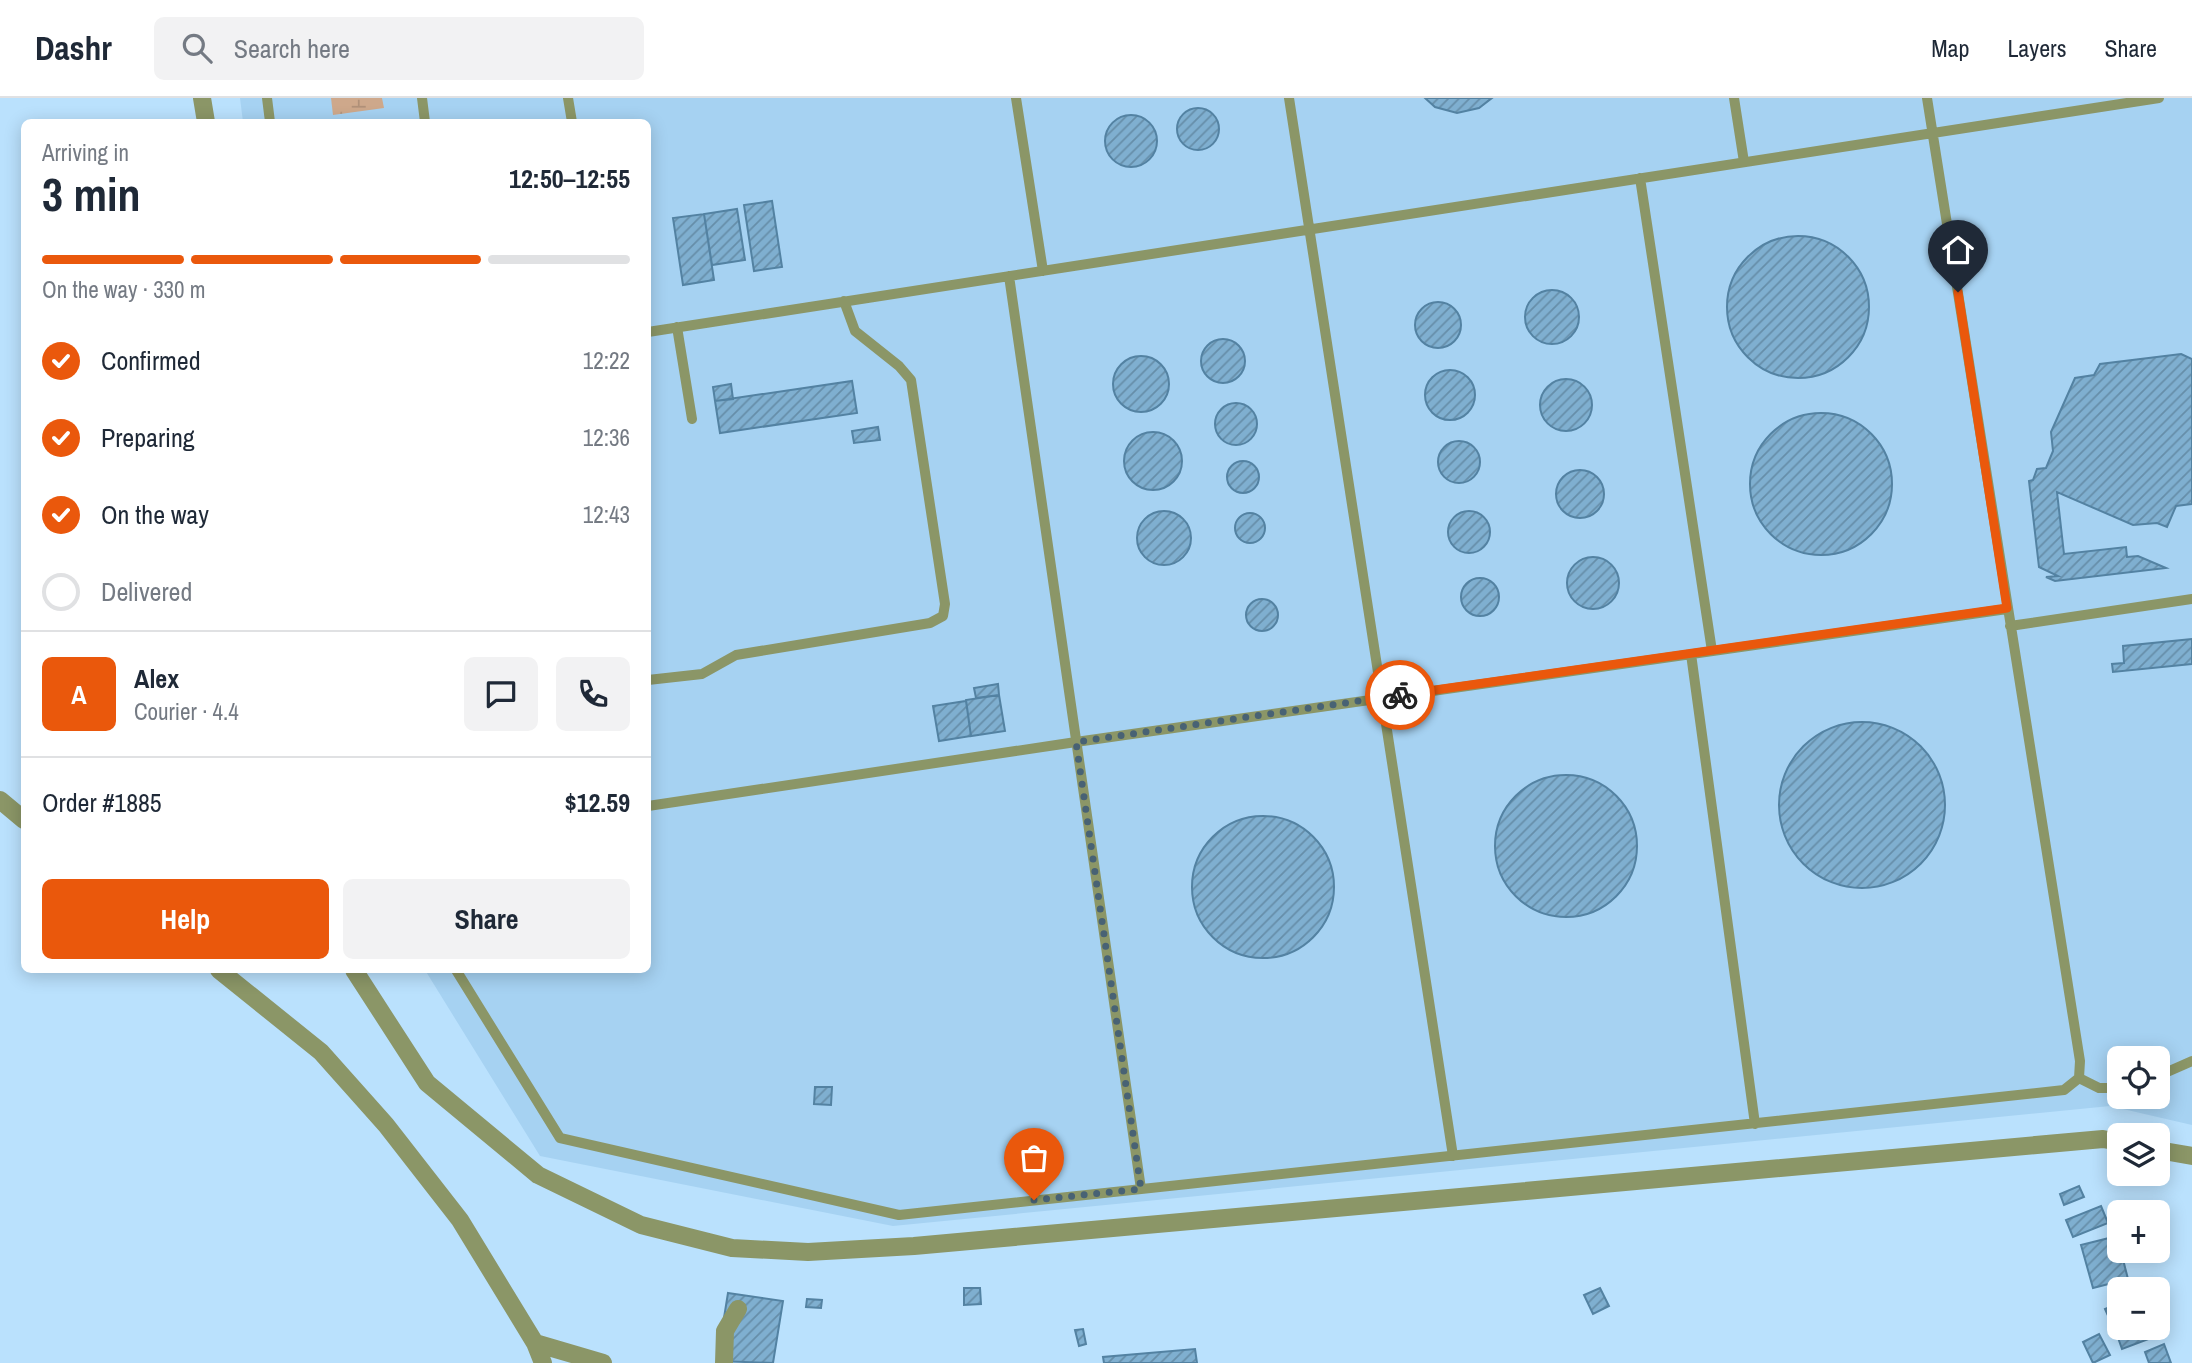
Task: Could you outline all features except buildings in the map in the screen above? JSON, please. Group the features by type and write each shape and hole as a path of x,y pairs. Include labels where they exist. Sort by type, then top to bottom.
{"street":[{"path":"202,98 206,119"},
{"path":"0,800 21,818"},
{"path":"223,973 321,1052 386,1125 460,1220 535,1343 543,1363"},
{"path":"356,973 428,1083 538,1175 641,1225 732,1248 808,1252 914,1246 2107,1140"},
{"path":"2170,1152 2192,1157"},
{"path":"724,1363 726,1331 738,1309"},
{"path":"535,1343 603,1363"}],"lane":[{"path":"267,98 270,119"},
{"path":"422,98 425,119"},
{"path":"568,98 572,119"},
{"path":"1016,98 1043,271"},
{"path":"1289,98 1453,1156"},
{"path":"1734,98 1744,162"},
{"path":"1927,98 2080,1061 2080,1078"},
{"path":"651,331 2159,98"},
{"path":"1640,178 1712,651"},
{"path":"1009,276 1141,1189"},
{"path":"651,680 702,674 736,655 930,623 943,616 945,604 911,380 899,366 855,331 844,302"},
{"path":"677,327 692,419"},
{"path":"2010,626 2192,599"},
{"path":"651,806 2007,608"},
{"path":"1691,654 1755,1124"},
{"path":"458,973 560,1138 899,1215 2064,1090 2080,1078"},
{"path":"2170,1071 2192,1061"},
{"path":"2080,1078 2099,1088 2107,1088"}],"shaded area":[{"path":"240,98 2192,98 2192,1125 2123,1109 2170,1109 2170,1046 2107,1046 2107,1106 893,1226 540,1156 427,973 651,973 651,119 243,119"}],"green space":[{"path":"331,98 382,98 384,108 333,115"}],"way so far":[{"path":"1034,1200 1141,1189 1076,742 1400,695"}],"route":[{"path":"1400,695 2007,608 1958,292"}]}
